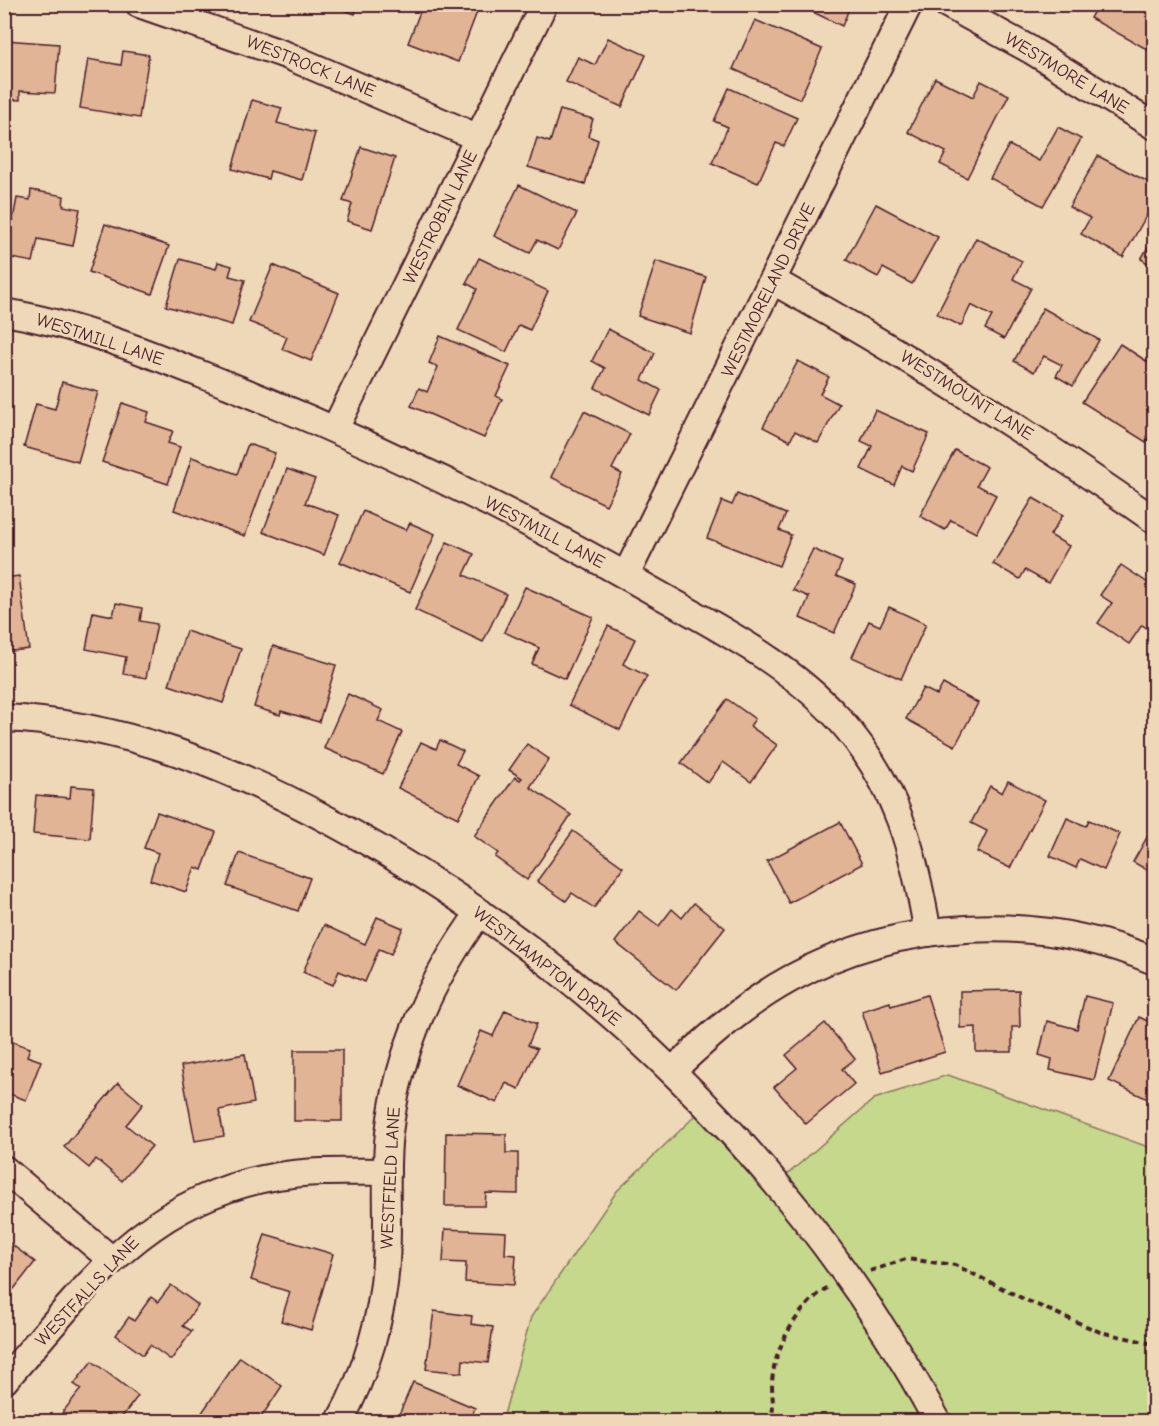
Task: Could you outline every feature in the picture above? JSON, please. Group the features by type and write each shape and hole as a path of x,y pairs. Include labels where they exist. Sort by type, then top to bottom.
{"street":[{"name":"WESTROCK LANE","path":"139,4 286,55 479,138"},
{"name":"WESTROBIN LANE","path":"335,429 544,4"},
{"name":"WESTMORELAND DRIVE","path":"626,575 909,4"},
{"name":"WESTMORE LANE","path":"947,4 1038,55 1155,126"},
{"name":"WESTMOUNT LANE","path":"773,281 985,405 1155,520"},
{"name":"WESTMILL LANE","path":"4,312 53,321 105,338 335,429 500,508 626,575 779,665 825,705 851,733 876,766 896,805 915,864 928,933"},
{"name":"WESTHAMPTON DRIVE","path":"4,718 83,727 142,740 198,759 268,790 375,845 480,912 570,980 672,1071 766,1172 850,1278 938,1422"},
{"name":"WESTFIELD LANE","path":"339,1422 369,1351 384,1288 387,1172 394,1099 412,1032 436,978 480,912"},
{"path":"672,1071 734,1016 789,979 863,947 928,933 996,928 1049,930 1100,941 1155,961"},
{"path":"4,1169 112,1260"},
{"name":"WESTFALLS LANE","path":"4,1382 112,1260 159,1221 213,1192 280,1175 387,1172"}],"path":[{"path":"770,1422 773,1375 791,1326 798,1314 821,1292 850,1278 906,1258 941,1262 979,1275 1028,1301 1100,1332 1155,1344"}],"green space":[{"path":"948,1075 1154,1149 1154,1421 502,1422 531,1317 617,1191 696,1115 766,1193 874,1099"}],"building":[{"path":"328,4 358,4 355,14"},
{"path":"423,4 480,4 458,62 408,43"},
{"path":"796,4 851,4 842,26"},
{"path":"1098,4 1154,4 1154,48 1152,52 1090,18"},
{"path":"755,20 822,49 800,99 733,69"},
{"path":"608,38 646,55 622,107 566,82 578,57 595,65"},
{"path":"4,40 59,44 55,93 20,91 20,100 4,99"},
{"path":"123,51 149,55 139,118 80,108 88,59 121,65"},
{"path":"935,78 973,97 981,81 1009,95 967,178 940,164 946,152 908,132"},
{"path":"729,88 797,118 784,146 776,143 758,183 712,163 728,127 714,121"},
{"path":"252,100 282,108 277,123 315,133 302,180 270,171 268,179 232,169"},
{"path":"560,110 593,119 588,136 598,140 585,184 528,167 537,138 550,142"},
{"path":"1058,127 1081,139 1043,206 990,178 1009,145 1039,161"},
{"path":"361,147 395,158 372,229 347,221 352,204 343,201"},
{"path":"1098,156 1154,185 1154,202 1123,257 1081,234 1090,218 1069,207"},
{"path":"519,185 577,213 558,250 537,240 530,253 494,236"},
{"path":"31,190 64,196 63,206 80,209 73,246 38,239 33,262 6,257 17,198 30,200"},
{"path":"876,204 938,237 912,284 883,268 878,277 846,260"},
{"path":"105,224 169,246 152,294 89,272"},
{"path":"1154,237 1154,267 1141,259"},
{"path":"976,238 1022,261 1013,279 1031,288 1004,339 985,329 992,316 971,305 961,326 937,314"},
{"path":"479,258 548,291 530,330 519,325 506,352 458,330 477,289 466,283"},
{"path":"180,259 216,269 218,262 232,266 229,276 245,280 232,325 166,306"},
{"path":"656,261 706,277 690,333 638,316"},
{"path":"273,265 339,293 311,361 282,349 287,337 249,322"},
{"path":"1043,308 1099,340 1073,386 1056,376 1062,365 1044,356 1034,372 1014,361"},
{"path":"608,329 655,353 642,380 661,390 649,415 595,388 605,368 592,361"},
{"path":"440,336 510,366 496,396 502,399 484,438 411,406 419,388 427,392 438,367 429,363"},
{"path":"1120,344 1154,366 1154,429 1146,442 1082,402"},
{"path":"798,361 829,377 820,394 839,404 818,443 795,431 790,441 763,427"},
{"path":"62,382 98,392 78,462 24,447 36,404 55,409"},
{"path":"122,403 149,412 146,422 173,431 168,443 180,447 168,484 102,462"},
{"path":"875,410 929,434 912,471 902,466 894,485 861,469 872,446 861,441"},
{"path":"584,411 630,434 612,469 622,474 606,505 551,477"},
{"path":"248,444 275,453 245,536 174,510 192,457 237,474"},
{"path":"955,450 987,467 977,485 996,495 976,533 951,520 945,530 920,516"},
{"path":"287,469 315,479 305,503 339,515 324,555 263,532"},
{"path":"737,494 786,514 779,530 791,535 779,566 707,538 722,501 732,505"},
{"path":"1033,498 1063,515 1050,535 1069,546 1048,583 1025,570 1020,579 993,564"},
{"path":"363,511 406,530 410,523 435,534 410,592 340,562"},
{"path":"447,542 474,554 464,575 506,594 483,642 415,610"},
{"path":"813,549 842,562 836,576 856,584 834,633 800,618 809,597 793,590"},
{"path":"1121,565 1154,587 1154,619 1148,629 1142,625 1129,644 1098,623 1112,603 1100,595"},
{"path":"19,576 29,649 4,652 4,578"},
{"path":"525,587 593,617 565,679 532,664 539,648 504,632"},
{"path":"116,603 142,608 140,621 157,624 146,678 123,674 126,657 86,649 93,612 113,616"},
{"path":"889,607 926,624 901,679 852,657 869,621 880,626"},
{"path":"608,626 635,639 623,664 647,676 620,730 569,705"},
{"path":"186,631 241,649 223,703 169,685"},
{"path":"273,646 336,665 319,722 281,711 280,715 254,707"},
{"path":"943,684 978,703 955,746 906,719 923,688 937,695"},
{"path":"348,694 383,710 378,721 402,732 383,774 324,748"},
{"path":"727,699 755,719 750,726 777,745 751,782 723,762 708,783 681,763"},
{"path":"440,740 463,751 456,764 479,776 458,818 398,788 421,742 436,749"},
{"path":"527,744 549,759 530,787 571,815 527,880 495,857 498,853 474,836 515,777 520,780 522,778 509,770"},
{"path":"1008,781 1045,800 1010,868 977,852 987,831 971,823 990,786 1002,793"},
{"path":"71,786 94,788 90,839 33,834 36,795 70,798"},
{"path":"157,812 216,832 202,870 195,867 186,892 150,880 158,853 144,848"},
{"path":"1067,818 1086,826 1089,820 1120,834 1104,870 1080,859 1076,868 1050,856"},
{"path":"840,822 862,864 789,903 767,861"},
{"path":"1154,825 1154,874 1133,862"},
{"path":"573,831 623,867 594,908 572,893 566,901 537,881"},
{"path":"239,853 310,878 298,911 227,886"},
{"path":"694,903 725,928 676,990 615,942 639,911 659,926 672,909 682,918"},
{"path":"377,917 403,928 391,954 379,949 365,982 339,971 333,985 303,972 324,925 365,944"},
{"path":"1019,990 1020,1027 1012,1027 1012,1052 976,1052 976,1027 960,1028 960,991"},
{"path":"927,995 945,1052 882,1072 862,1011 890,1002 891,1006"},
{"path":"1085,996 1113,1003 1094,1080 1050,1070 1052,1059 1039,1055 1047,1021 1077,1029"},
{"path":"505,1010 537,1024 528,1045 537,1049 519,1089 506,1083 497,1103 457,1085 481,1031 493,1036"},
{"path":"1139,1017 1154,1024 1154,1091 1150,1100 1109,1081"},
{"path":"825,1023 855,1059 842,1069 854,1084 806,1124 774,1087 797,1068 786,1055"},
{"path":"4,1039 30,1048 27,1056 41,1061 26,1100 4,1092"},
{"path":"294,1050 342,1050 342,1121 294,1121"},
{"path":"245,1054 254,1103 219,1110 224,1136 195,1141 181,1066"},
{"path":"118,1083 143,1104 126,1125 152,1146 122,1181 96,1159 89,1168 64,1147"},
{"path":"446,1133 506,1134 506,1153 518,1153 518,1194 486,1193 485,1206 445,1206"},
{"path":"445,1229 506,1232 505,1254 516,1255 514,1285 465,1282 466,1263 443,1262"},
{"path":"265,1234 333,1254 311,1330 281,1321 290,1292 251,1280"},
{"path":"4,1239 35,1262 14,1289 4,1282"},
{"path":"171,1285 198,1305 183,1326 192,1331 171,1360 150,1345 143,1355 116,1335 129,1317 134,1321 151,1297 158,1302"},
{"path":"434,1311 472,1316 471,1324 493,1327 488,1363 463,1360 462,1373 426,1369"},
{"path":"240,1357 282,1386 258,1422 212,1422 201,1414"},
{"path":"92,1361 138,1396 118,1422 74,1422 62,1413 81,1389 74,1384"},
{"path":"413,1382 475,1408 469,1422 396,1422"}]}
